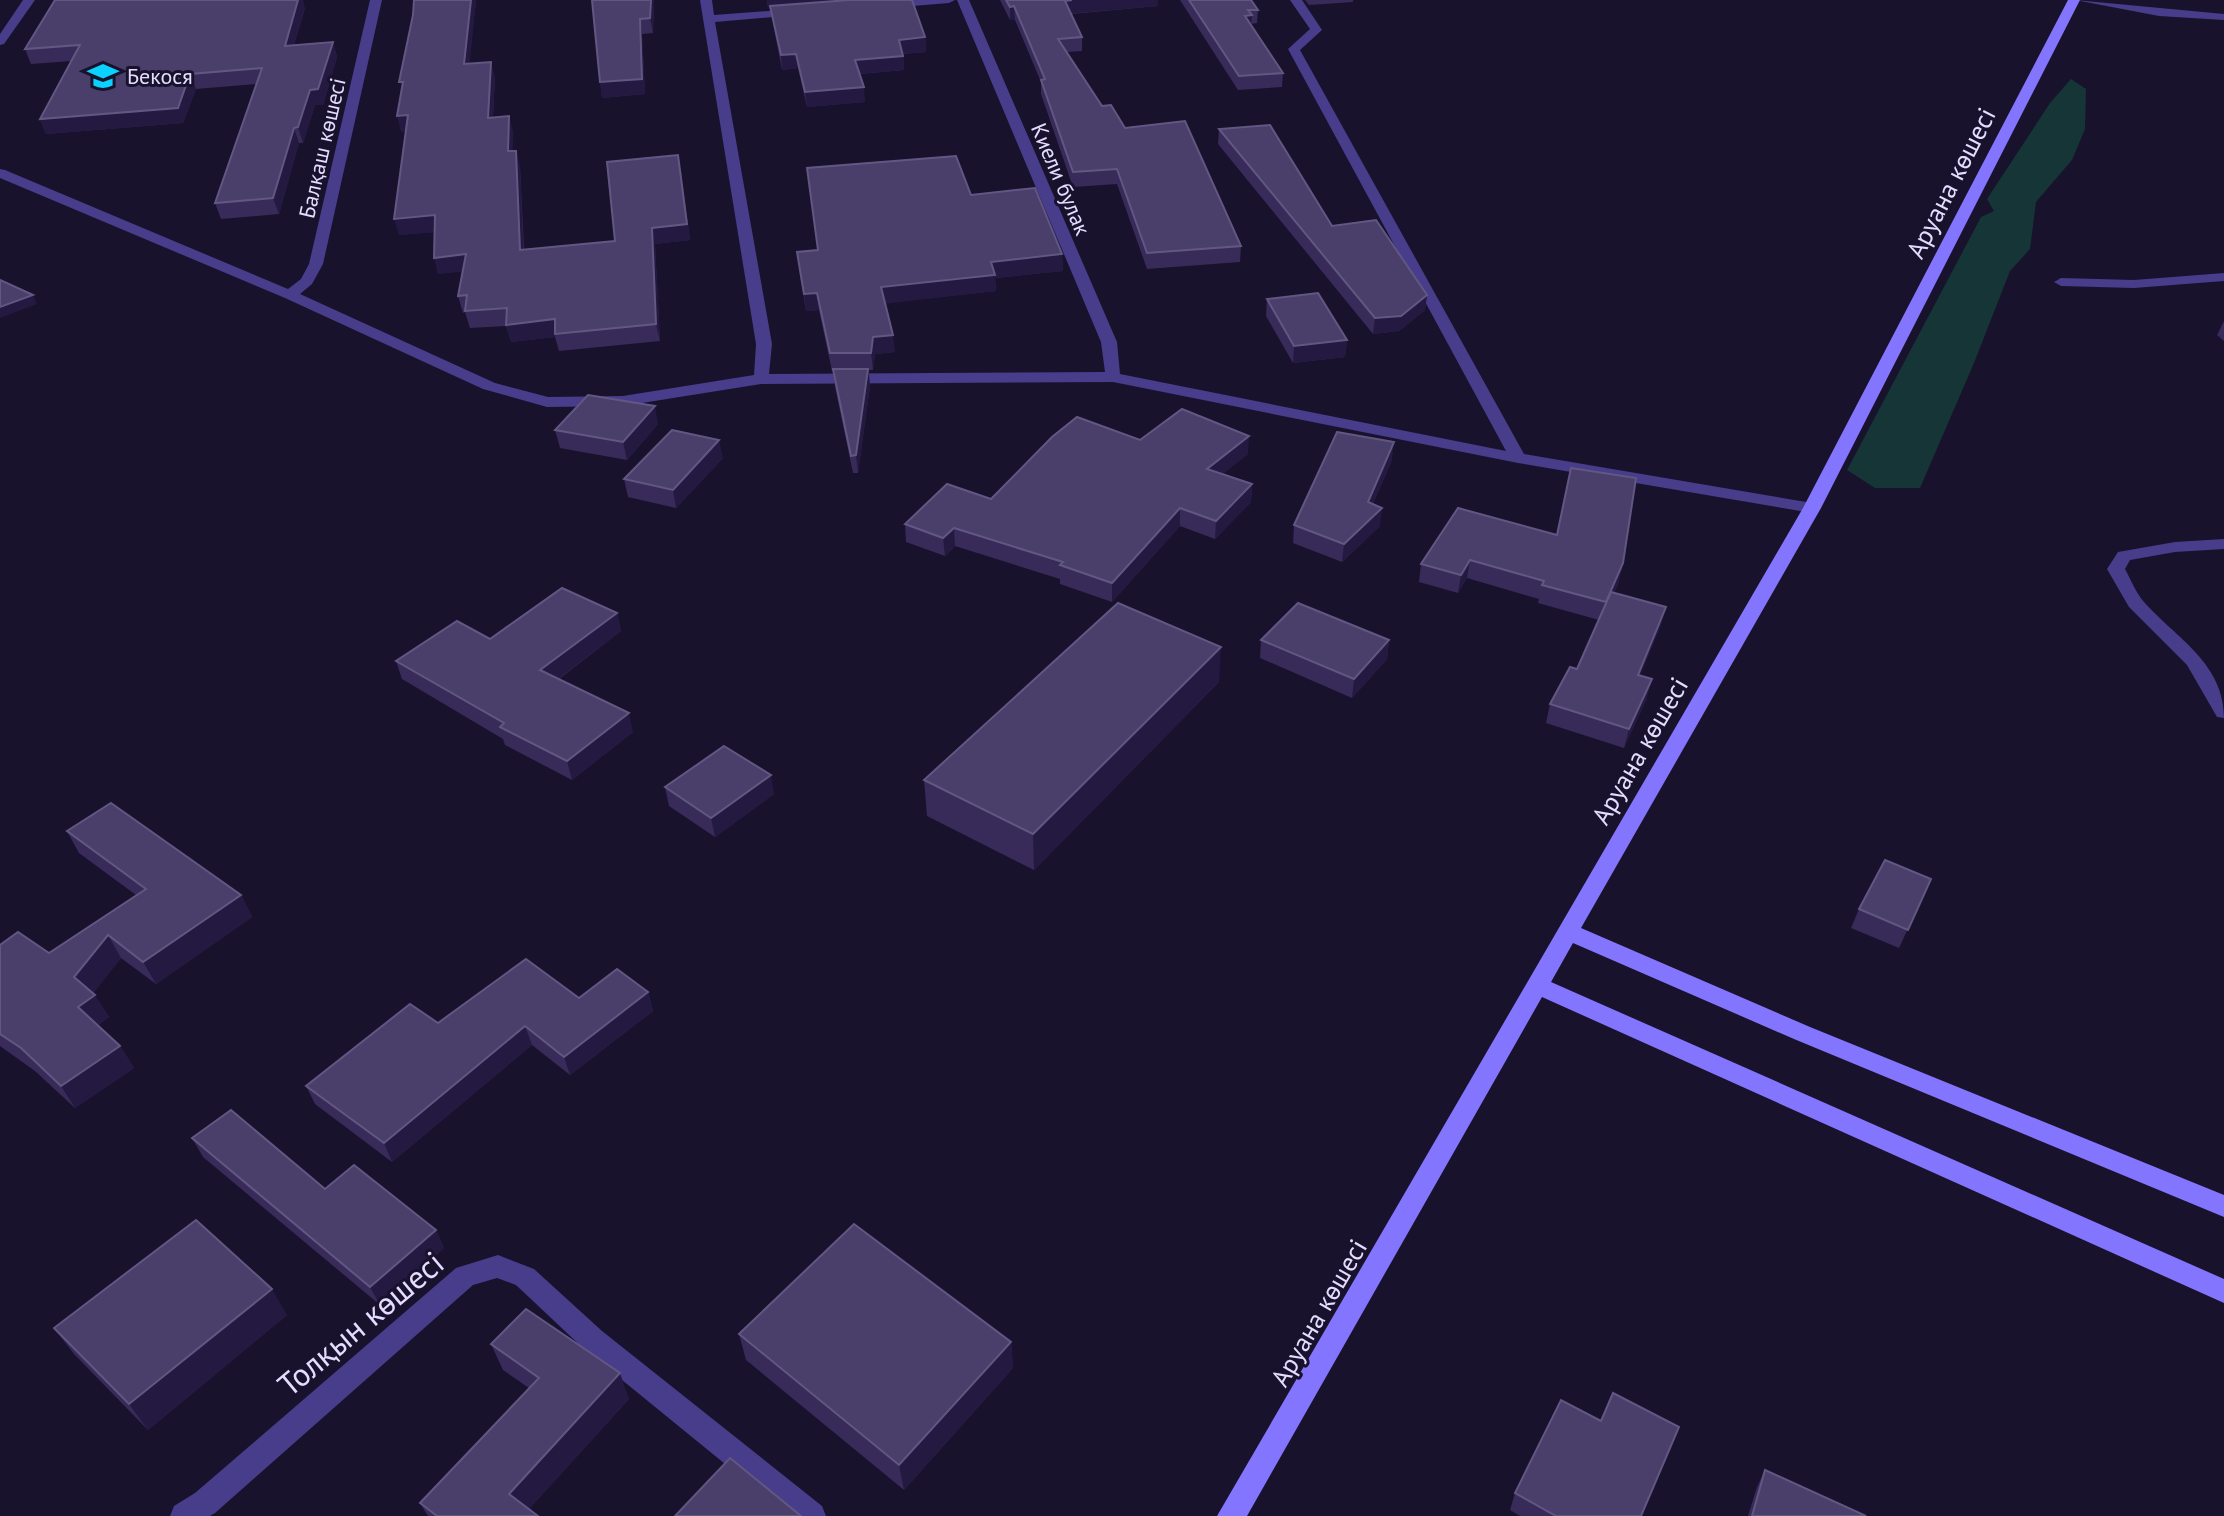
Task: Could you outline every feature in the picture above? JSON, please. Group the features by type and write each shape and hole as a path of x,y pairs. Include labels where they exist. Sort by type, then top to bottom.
{"street":[{"path":"0,42 29,0"},
{"name":"Балқаш көшесі","path":"290,295 307,281 316,264 376,0"},
{"path":"706,0 764,344 761,379"},
{"path":"874,6 949,0"},
{"name":"Киели булак","path":"963,0 1109,342 1113,377"},
{"path":"1296,0 1316,30 1294,49 1518,458"},
{"name":"Аруана көшесі","path":"1231,1516 1812,508 2074,0"},
{"path":"2081,0 2159,13 2224,17"},
{"path":"708,19 814,11"},
{"path":"0,173 290,295 489,386 547,402 623,401 761,379 1113,377 1518,458 1812,508"},
{"path":"2061,282 2134,284 2224,277"},
{"path":"2224,544 2175,547 2124,556 2116,569 2135,603 2194,661 2224,712"},
{"path":"1566,931 1802,1033 2224,1206"},
{"path":"1539,986 2224,1291"},
{"name":"Толқын көшесі","path":"184,1516 205,1503 465,1276 498,1266 525,1277 593,1340 812,1516"}],"green space":[{"path":"2071,79 2086,89 2085,129 2072,160 2036,202 2030,249 2010,271 1920,488 1875,488 1847,470 1981,217 1994,211 1987,199 2050,103"}],"building":[{"path":"55,0 298,0 285,46 333,42 318,89 310,90 298,127 294,128 273,198 215,203 262,68 190,74 178,108 40,119 80,45 25,49"},
{"path":"414,0 471,0 464,64 491,62 488,118 509,116 508,151 516,151 520,250 615,241 607,162 678,155 687,224 652,228 656,324 555,334 555,319 506,325 507,308 465,311 467,295 458,296 466,254 434,258 435,215 394,219 408,115 397,116 403,82 399,82"},
{"path":"592,0 651,0 650,18 640,19 642,79 600,82"},
{"path":"849,0 912,0 925,37 899,40 903,56 855,60 864,87 805,92 796,54 781,55 770,6"},
{"path":"1006,0 1072,0 1065,1 1082,37 1058,39 1102,106 1111,105 1125,128 1185,121 1241,246 1147,253 1117,169 1073,172 1041,80 1045,79 1014,6 1010,7"},
{"path":"1189,0 1251,0 1258,10 1248,10 1252,15 1245,16 1283,73 1239,76"},
{"path":"1270,125 1332,226 1376,220 1427,295 1401,316 1375,318 1219,129"},
{"path":"956,156 971,195 1035,188 1062,254 991,262 995,275 881,287 893,335 873,337 871,353 830,353 817,293 804,294 797,252 818,250 807,168"},
{"path":"0,280 33,295 0,307"},
{"path":"1318,293 1347,340 1294,346 1267,299"},
{"path":"833,369 868,369 856,455 851,456"},
{"path":"588,395 655,406 623,442 555,430"},
{"path":"1182,409 1249,436 1207,469 1252,484 1216,521 1180,508 1112,583 1060,565 1063,562 954,528 943,538 905,524 947,484 991,499 1052,437 1077,417 1140,440"},
{"path":"672,430 719,440 673,490 624,479"},
{"path":"1337,432 1394,442 1368,502 1382,508 1344,544 1294,525"},
{"path":"1571,468 1636,478 1623,563 1606,602 1542,585 1544,581 1470,560 1461,575 1421,564 1458,508 1557,535"},
{"path":"562,588 617,613 540,670 629,713 567,761 500,727 504,723 396,661 457,621 490,639"},
{"path":"1611,592 1666,607 1638,675 1652,679 1629,729 1550,704 1570,667 1577,669"},
{"path":"1118,603 1221,647 1033,834 924,780"},
{"path":"1298,603 1389,640 1354,679 1261,640"},
{"path":"724,746 771,775 711,818 665,787"},
{"path":"111,803 241,895 143,962 108,935 74,977 95,995 78,1007 120,1046 61,1086 21,1048 0,1034 0,945 18,932 49,953 146,889 67,831"},
{"path":"1885,860 1931,879 1908,930 1859,909"},
{"path":"526,959 579,998 617,969 648,992 564,1057 525,1026 384,1143 306,1086 410,1004 438,1023"},
{"path":"231,1110 325,1189 354,1165 436,1230 370,1287 192,1138"},
{"path":"196,1220 272,1289 129,1404 54,1328"},
{"path":"854,1224 1011,1342 899,1465 739,1334"},
{"path":"526,1309 620,1373 509,1494 538,1516 437,1516 420,1503 539,1378 491,1344"},
{"path":"1613,1393 1679,1427 1641,1516 1556,1516 1515,1493 1561,1400 1601,1421"},
{"path":"730,1458 801,1516 675,1516"},
{"path":"1765,1470 1866,1516 1752,1516"}],"place":[{"name":"Бекося","path":"103,76"}]}
